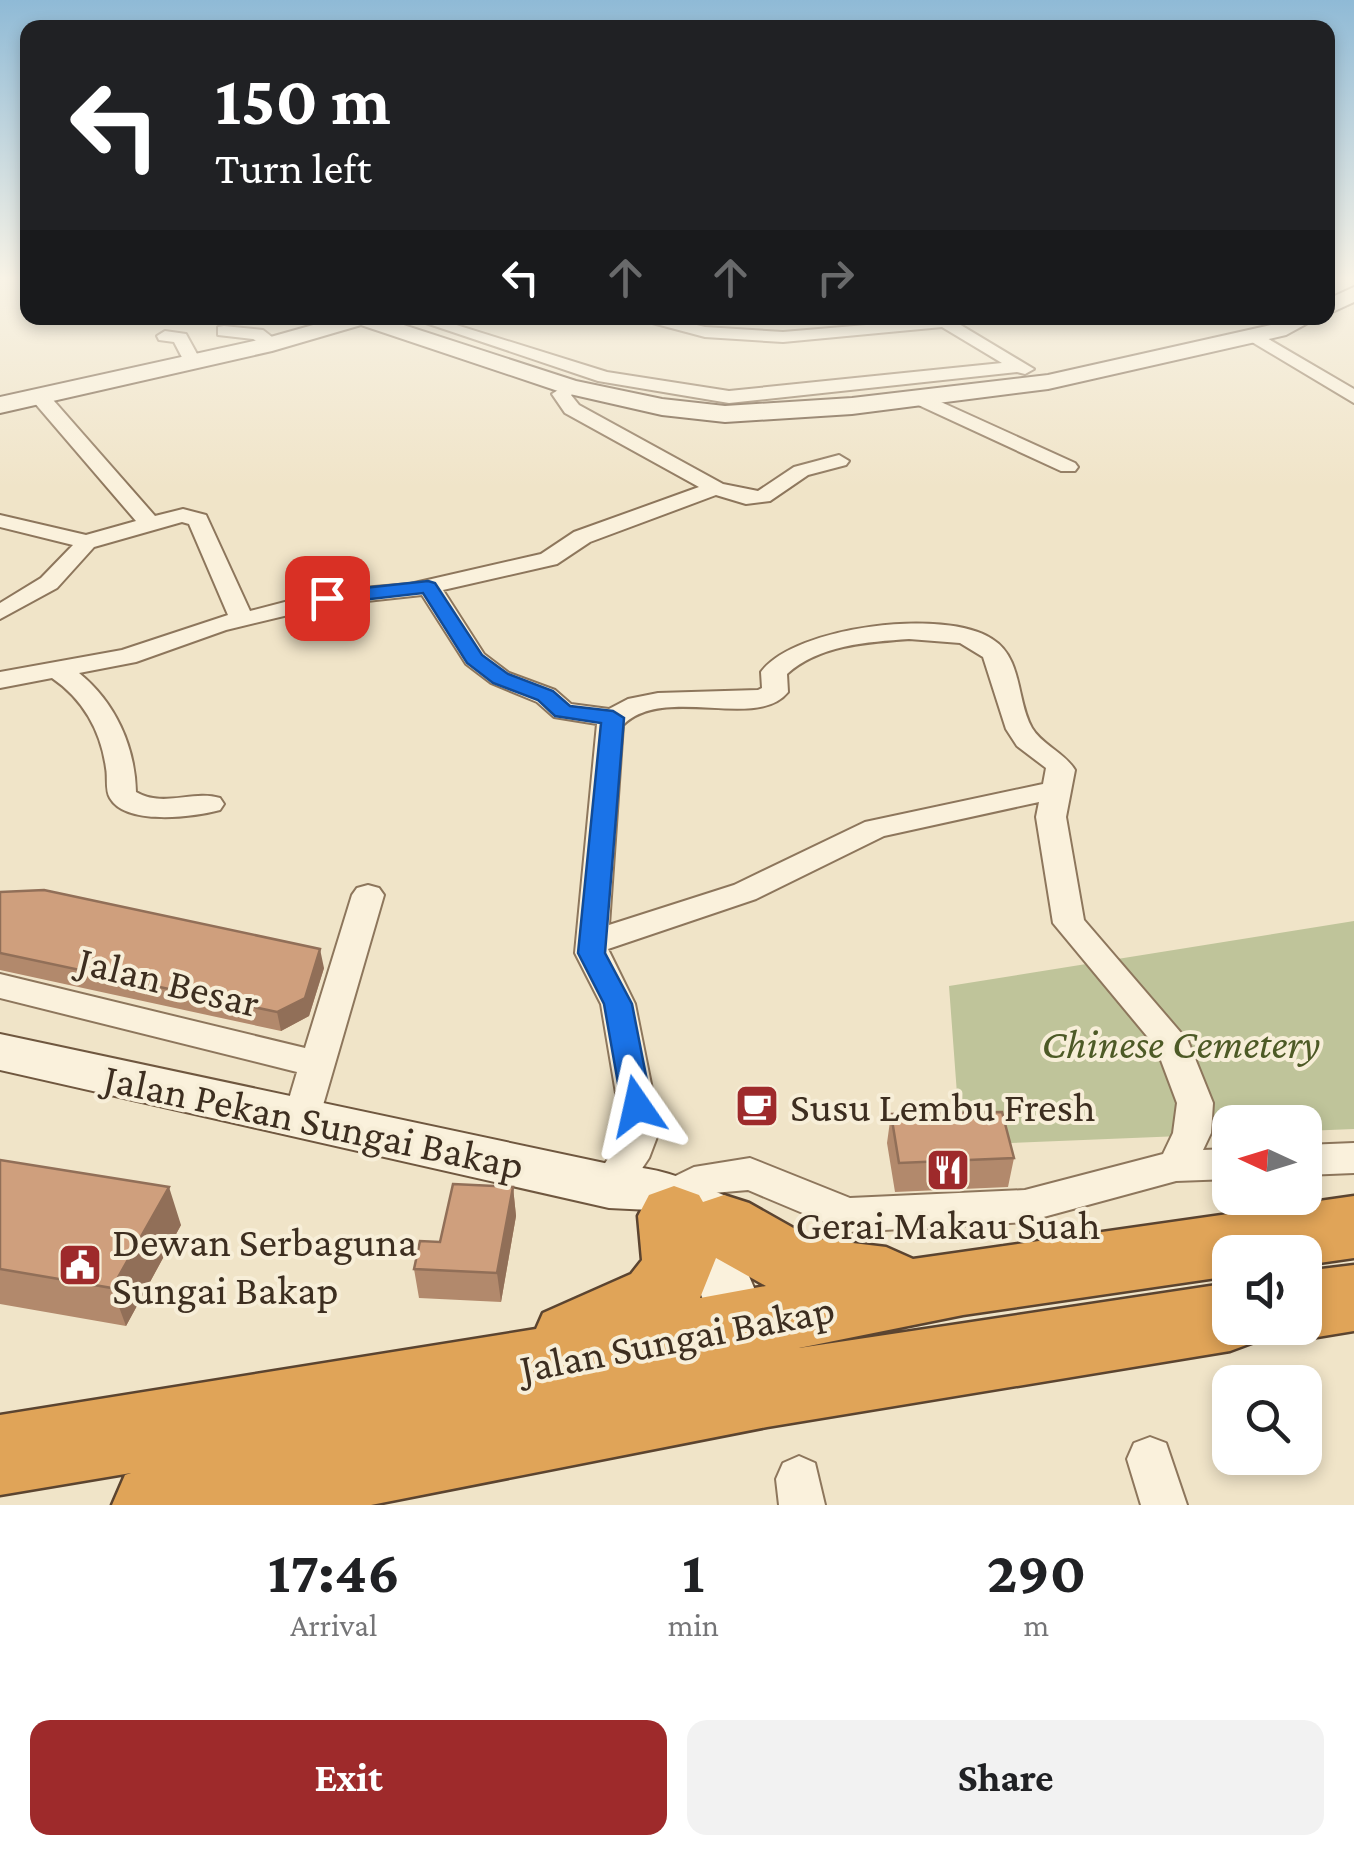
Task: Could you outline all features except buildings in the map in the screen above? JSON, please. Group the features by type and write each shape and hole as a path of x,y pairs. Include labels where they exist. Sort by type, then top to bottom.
{"highway":[{"path":"662,1203 777,1259 820,1275 964,1282"},
{"path":"488,1374 658,1298 676,1273 682,1244 662,1203"},
{"name":"Jalan Sungai Bakap","path":"155,1505 777,1353 964,1282 1354,1227"},
{"path":"1322,1303 1354,1298"},
{"name":"Jalan Sungai Bakap","path":"0,1454 488,1374 1212,1318"}],"main road":[{"path":"0,405 258,347"},
{"path":"449,347 570,387 662,407 725,414 920,399 1048,382 1200,347"},
{"name":"Jalan Pekan Sungai Bakap","path":"0,1052 662,1203"},
{"path":"662,1203 777,1353"}],"street":[{"path":"184,347 192,363"},
{"path":"512,347 604,376 728,396 1020,366"},
{"path":"988,347 1048,382"},
{"path":"1273,347 1354,398"},
{"path":"570,387 561,394 572,409 716,488 746,498 764,498 801,472 839,460"},
{"path":"40,397 150,524"},
{"path":"920,399 1068,467"},
{"path":"0,680 127,656 242,619 264,617 327,598 428,587 549,559 582,538 716,488"},
{"path":"0,521 86,542 183,515 198,520 242,619"},
{"path":"0,612 24,601 54,579 78,557 86,542"},
{"path":"428,587 475,659 500,678 546,696 563,711 613,718 638,703 763,698 775,692 774,672 792,654 848,638 960,631 988,646 1000,661 1027,740 1056,760 1061,770 1055,790 1053,835 1068,922 1171,1041 1194,1102 1192,1133 1176,1166"},
{"path":"58,671 78,681 93,701 124,766 122,795 136,807 160,810 210,804"},
{"path":"613,718 591,953 618,1004 642,1129 636,1147 662,1203 708,1178 750,1174 848,1215 1025,1206 1176,1166 1212,1165"},
{"path":"592,942 745,892 876,829 1055,790"},
{"path":"301,1118 368,895"},
{"name":"Jalan Besar","path":"0,986 317,1064"},
{"path":"1322,1159 1354,1158"},
{"path":"1150,1459 1164,1505"}],"green space":[{"name":"Chinese Cemetery","path":"1354,921 1354,1129 1322,1130 1322,1105 1212,1105 1212,1135 1010,1143 959,1121 949,986"}],"place":[{"name":"Susu Lembu Fresh","path":"757,1106"},
{"name":"Gerai Makau Suah","path":"948,1170"},
{"name":"Dewan Serbaguna Sungai Bakap","path":"80,1265"}],"route":[{"path":"327,598 428,587 475,659 500,678 546,696 563,711 583,717 613,718 591,953 618,1004 637,1106"}]}
